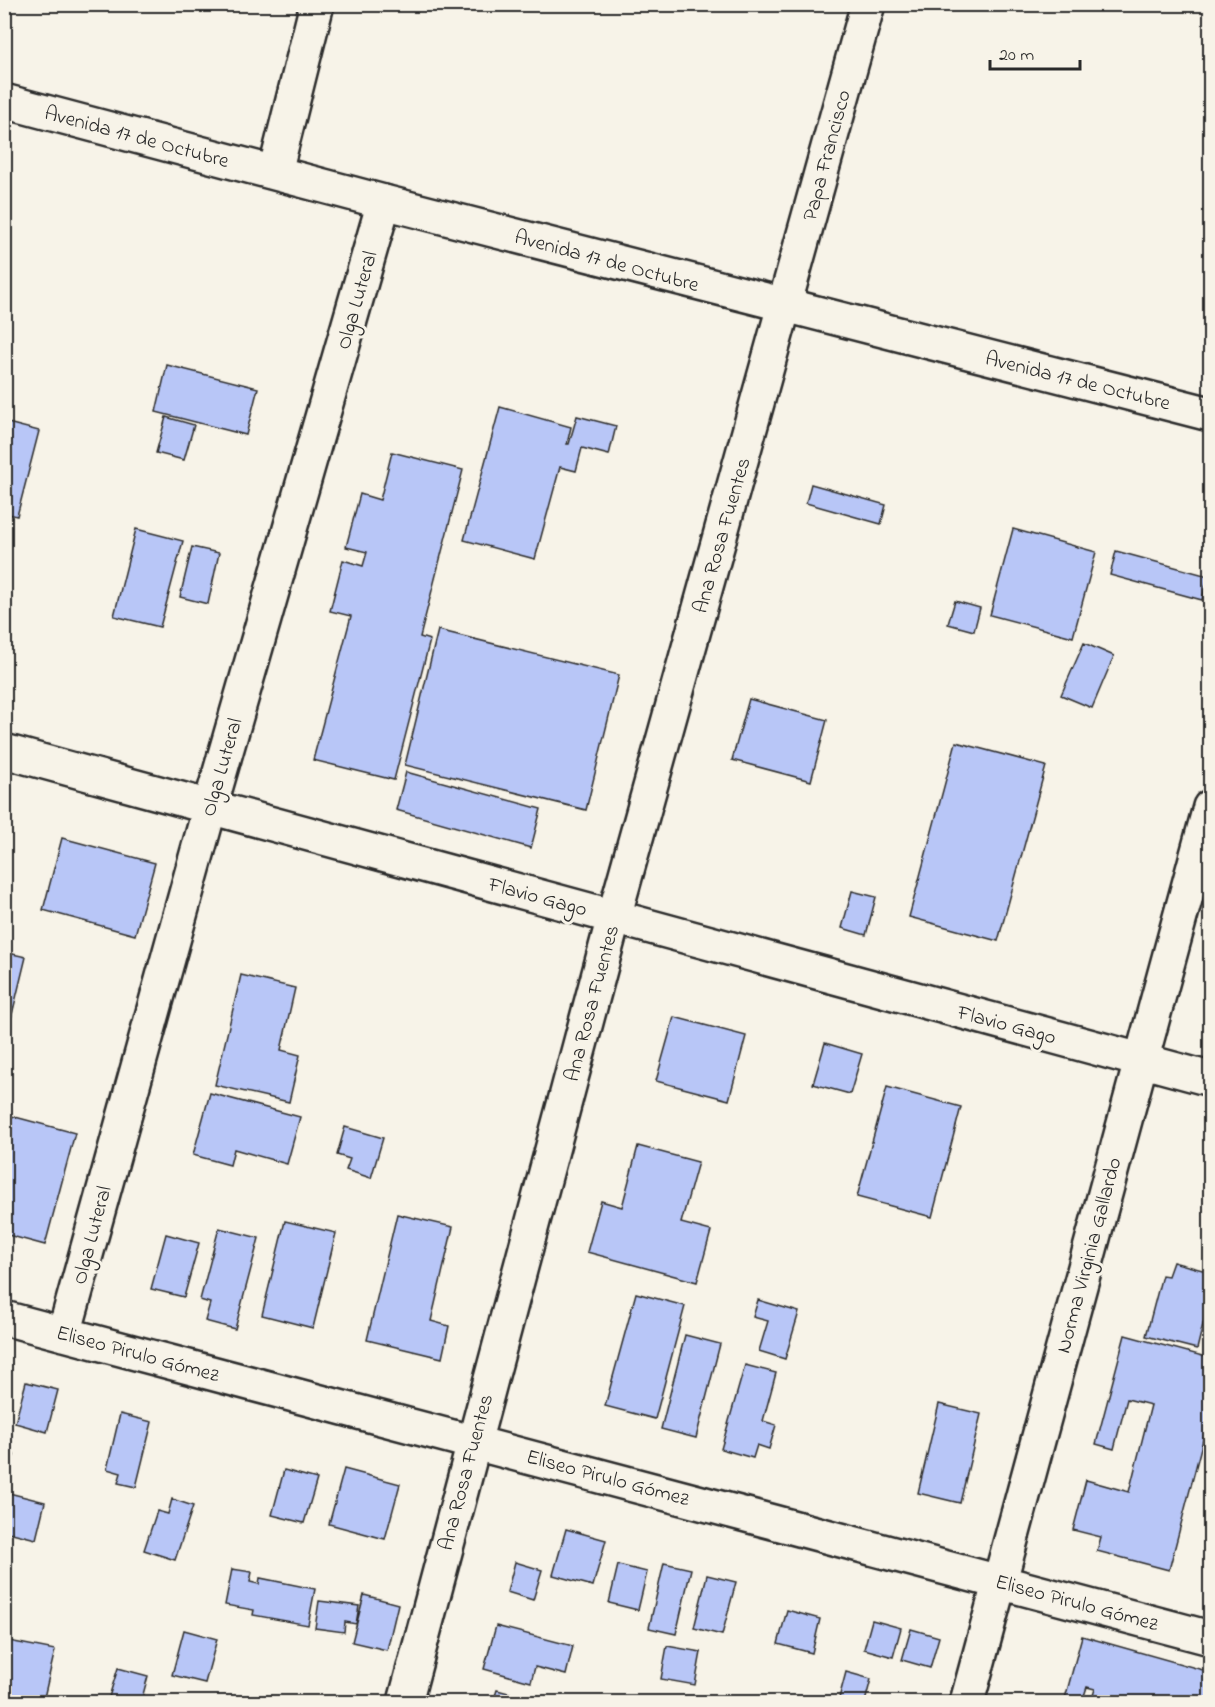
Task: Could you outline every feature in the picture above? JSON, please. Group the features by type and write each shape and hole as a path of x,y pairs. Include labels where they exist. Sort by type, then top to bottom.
{"street":[{"path":"275,172 317,4"},
{"name":"Papa Francisco","path":"784,306 868,4"},
{"name":"Avenida 17 de Octubre","path":"4,101 784,306 1210,414"},
{"name":"Olga Luteral","path":"64,1334 210,807 384,202"},
{"name":"Ana Rosa Fuentes","path":"405,1702 614,917 784,306"},
{"name":"Flavio Gago","path":"4,752 1210,1079"},
{"name":"Norma Virginia Gallardo","path":"967,1702 1210,807"},
{"name":"Eliseo Pirulo Gómez","path":"4,1318 999,1580 1210,1638"}],"building":[{"path":"167,365 258,388 246,435 156,412"},
{"path":"500,407 571,427 567,444 569,444 577,416 616,426 609,455 582,448 576,471 560,467 535,559 464,540"},
{"path":"166,417 194,425 184,460 156,453"},
{"path":"4,422 39,431 17,516 4,513"},
{"path":"392,452 463,470 420,637 430,640 394,780 313,760 351,616 330,611 343,560 363,566 367,552 346,547 360,494 380,500"},
{"path":"811,484 886,505 881,524 806,503"},
{"path":"136,529 183,541 160,627 114,616"},
{"path":"1013,529 1096,552 1073,637 990,615"},
{"path":"192,547 219,553 208,604 180,597"},
{"path":"1116,551 1208,576 1202,600 1110,575"},
{"path":"955,601 980,608 974,631 948,624"},
{"path":"438,630 619,675 586,810 405,765"},
{"path":"1084,643 1114,656 1092,708 1061,695"},
{"path":"749,699 827,720 811,781 732,760"},
{"path":"956,742 1046,766 998,941 909,917"},
{"path":"406,772 541,809 531,848 396,810"},
{"path":"62,838 155,863 135,935 43,910"},
{"path":"852,891 876,897 866,935 842,928"},
{"path":"4,952 26,957 10,1023 4,1022"},
{"path":"241,975 295,988 281,1050 300,1055 289,1102 215,1085"},
{"path":"674,1017 746,1036 729,1100 656,1081"},
{"path":"825,1043 862,1054 850,1094 813,1084"},
{"path":"887,1087 961,1107 932,1217 857,1197"},
{"path":"210,1093 300,1117 287,1164 234,1149 230,1165 193,1155"},
{"path":"4,1114 75,1133 45,1245 4,1234"},
{"path":"345,1127 383,1138 371,1178 346,1170 350,1159 337,1155"},
{"path":"638,1146 698,1162 681,1223 711,1231 697,1282 587,1252 601,1201 622,1207"},
{"path":"397,1214 453,1227 431,1321 449,1326 442,1358 367,1340"},
{"path":"285,1221 336,1233 313,1328 262,1315"},
{"path":"219,1228 259,1238 235,1329 205,1321 210,1303 200,1300"},
{"path":"166,1234 199,1243 184,1297 151,1289"},
{"path":"1173,1262 1210,1272 1210,1296 1197,1349 1146,1336 1162,1275 1168,1276"},
{"path":"636,1293 685,1306 655,1419 605,1406"},
{"path":"758,1300 799,1312 785,1359 759,1351 768,1321 753,1317"},
{"path":"685,1335 720,1344 696,1438 661,1429"},
{"path":"1125,1335 1210,1358 1210,1413 1169,1570 1097,1551 1101,1537 1073,1530 1086,1480 1129,1492 1151,1405 1127,1399 1114,1449 1096,1444"},
{"path":"745,1365 776,1373 763,1421 776,1425 769,1449 757,1445 753,1458 721,1449"},
{"path":"26,1382 58,1390 47,1432 15,1423"},
{"path":"939,1404 981,1414 960,1503 918,1493"},
{"path":"120,1414 152,1422 136,1487 118,1483 121,1473 107,1469"},
{"path":"4,1453 14,1455 6,1482 4,1482"},
{"path":"344,1469 400,1484 385,1539 329,1524"},
{"path":"284,1470 317,1479 304,1523 272,1515"},
{"path":"9,1493 45,1502 36,1539 4,1531 4,1513"},
{"path":"172,1499 193,1506 175,1560 144,1550 157,1511 168,1514"},
{"path":"566,1529 606,1540 593,1586 553,1575"},
{"path":"515,1562 542,1570 533,1600 507,1592"},
{"path":"664,1563 691,1569 676,1634 649,1628"},
{"path":"618,1565 647,1572 638,1610 609,1603"},
{"path":"232,1569 252,1572 250,1582 259,1584 260,1578 315,1589 308,1625 253,1615 254,1610 225,1605"},
{"path":"707,1575 736,1582 722,1635 694,1628"},
{"path":"364,1595 398,1604 387,1650 352,1642"},
{"path":"319,1601 359,1606 356,1624 345,1622 344,1632 315,1628"},
{"path":"787,1610 820,1619 812,1653 778,1644"},
{"path":"872,1620 901,1628 893,1657 864,1649"},
{"path":"496,1626 573,1646 566,1675 535,1667 531,1682 484,1669"},
{"path":"911,1629 939,1637 930,1668 902,1660"},
{"path":"184,1630 217,1639 205,1683 172,1675"},
{"path":"1082,1636 1210,1672 1210,1702 1091,1702 1095,1689 1087,1687 1082,1702 1064,1702"},
{"path":"4,1640 55,1650 43,1702 4,1702"},
{"path":"667,1646 701,1652 695,1685 661,1679"},
{"path":"118,1668 148,1676 141,1702 109,1697"},
{"path":"846,1672 871,1679 865,1702 838,1702"},
{"path":"497,1690 542,1702 493,1702"}]}
